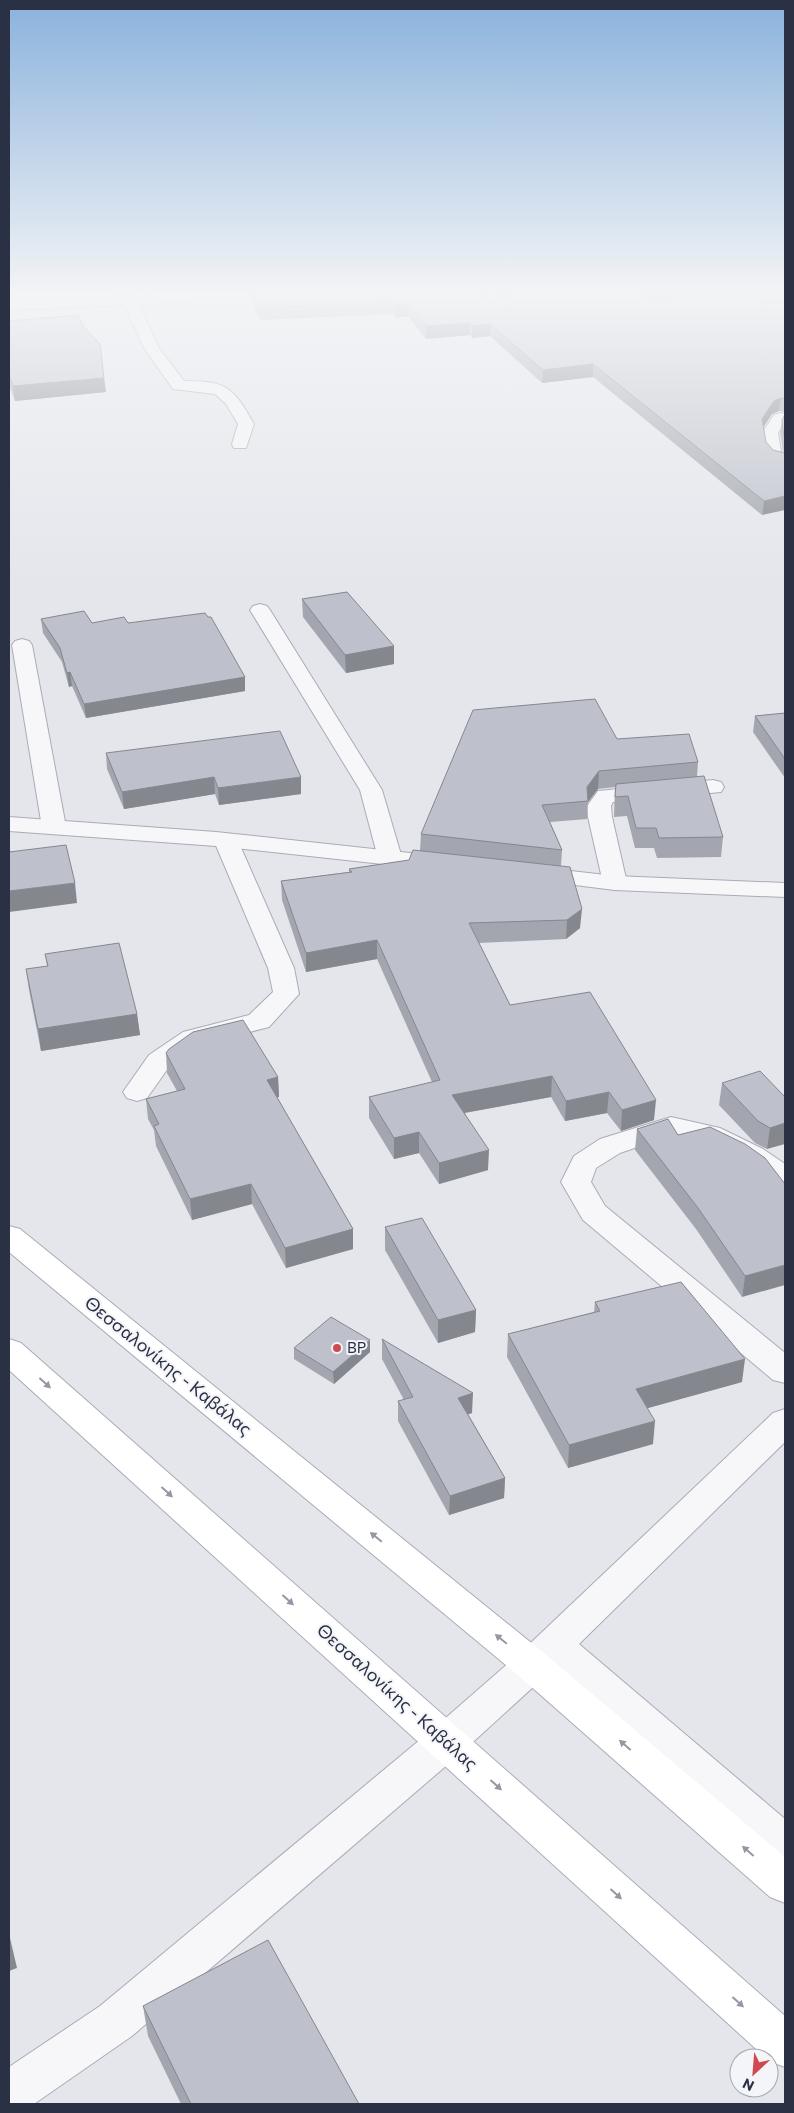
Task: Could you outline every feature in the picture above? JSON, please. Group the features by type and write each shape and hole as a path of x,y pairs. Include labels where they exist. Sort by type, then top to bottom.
{"main road":[{"name":"Θεσσαλονίκης - Καβάλας","path":"9,1236 542,1654 785,1883"},
{"name":"Θεσσαλονίκης - Καβάλας","path":"9,1351 785,2045"}],"street":[{"path":"223,391 231,397 246,424 240,444"},
{"path":"780,418 770,433 773,455 785,462"},
{"path":"260,610 371,790 390,858"},
{"path":"22,644 54,827"},
{"path":"615,883 600,817 599,806 606,796 714,787"},
{"path":"9,824 226,841 468,867"},
{"path":"137,1092 159,1061 193,1038 259,1021 286,994 281,968 226,841"},
{"path":"517,872 615,883 785,890"},
{"path":"785,1178 753,1156 710,1135 671,1126 610,1146 584,1164 576,1182 594,1213 785,1371"},
{"path":"9,2094 116,2021 447,1741 542,1654 785,1422"},
{"path":"542,1654 785,1845"}],"building":[{"path":"626,391 785,391 785,399 781,398 774,401 762,419 766,442 773,450 785,453 785,496 764,501"},
{"path":"785,414 785,438 782,420"},
{"path":"347,592 394,646 345,655 302,599"},
{"path":"84,611 92,623 124,617 128,623 205,613 208,617 211,617 245,677 84,704 70,672 67,673 60,648 41,619"},
{"path":"595,699 617,739 689,734 698,762 599,771 587,787 588,801 542,805 562,850 421,834 473,710"},
{"path":"785,713 785,759 755,716"},
{"path":"280,731 301,777 218,788 214,777 122,792 106,753"},
{"path":"704,776 723,837 659,838 656,828 636,828 628,796 615,797 616,784"},
{"path":"66,845 75,883 9,891 9,852"},
{"path":"413,850 570,867 582,909 567,920 469,923 510,1005 590,992 656,1100 622,1110 609,1092 566,1101 552,1076 452,1095 489,1150 439,1163 419,1132 394,1138 369,1097 440,1080 377,940 306,953 281,881 352,872 349,869 409,860"},
{"path":"119,943 137,1014 38,1029 26,969 48,966 45,954"},
{"path":"243,1020 278,1077 267,1080 353,1229 285,1248 251,1184 190,1199 154,1126 159,1124 146,1099 185,1089 166,1053 169,1049 193,1032"},
{"path":"760,1071 785,1097 785,1123 770,1128 758,1121 722,1083"},
{"path":"668,1119 678,1135 710,1127 745,1144 765,1158 785,1184 785,1265 745,1276 698,1208 637,1129"},
{"path":"422,1218 476,1310 438,1320 385,1227"},
{"path":"681,1282 745,1359 636,1389 655,1421 569,1445 508,1334 600,1311 595,1302"},
{"path":"331,1317 370,1340 333,1372 294,1348"},
{"path":"382,1339 473,1393 458,1398 505,1478 450,1496 398,1401 413,1397"},
{"path":"268,1940 359,2104 191,2104 143,2006"}],"place":[{"name":"BP","path":"337,1348"}]}
